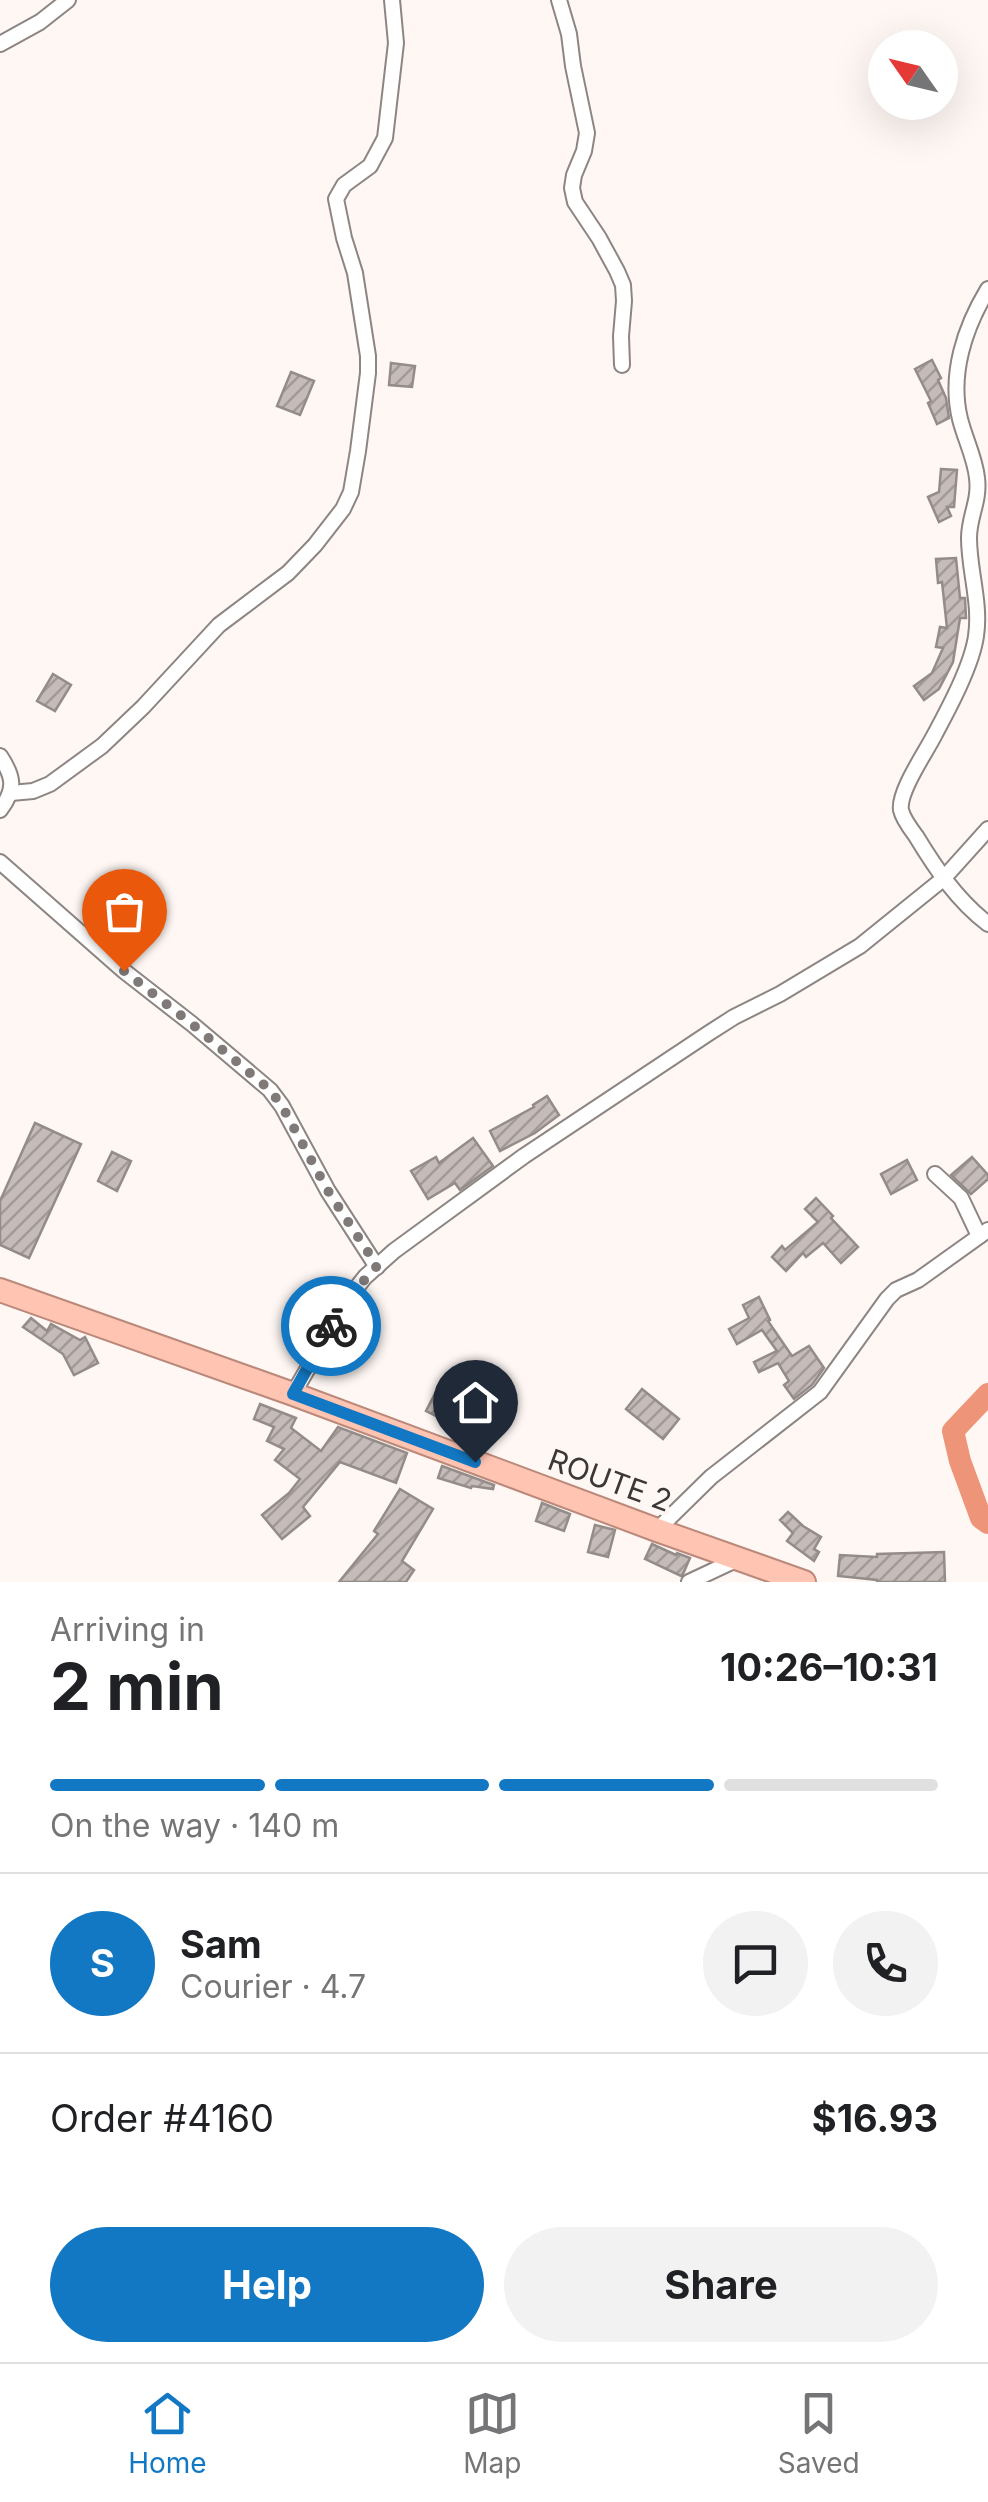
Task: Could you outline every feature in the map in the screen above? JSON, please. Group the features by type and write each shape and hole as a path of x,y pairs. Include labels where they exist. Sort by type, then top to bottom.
{"highway":[{"name":"ROUTE 2","path":"0,1290 798,1581"}],"street":[{"path":"0,44 40,22 68,0"},
{"path":"10,793 33,791 50,784 102,746 218,625 288,573 348,500 358,451 368,356 356,273 336,199 344,185 370,166 385,138 396,43 392,0"},
{"path":"559,0 587,133 572,188 575,202 618,270 623,285 622,366"},
{"path":"988,289 966,336 956,386 960,419 977,478 978,498 969,535 978,614 976,634 973,651 938,729 901,800 904,819 943,879 988,924"},
{"path":"0,756 10,772 10,793 0,810"},
{"path":"293,1394 350,1296 394,1251 524,1156 709,1033 860,946 943,879 988,829"},
{"path":"0,862 124,971 270,1090 377,1266"},
{"path":"657,1530 711,1477 820,1392 896,1290 918,1280 984,1233 962,1198 935,1174"},
{"path":"689,1582 740,1558"}],"building":[{"path":"932,360 941,378 938,380 949,418 937,424 915,369"},
{"path":"391,363 415,366 412,387 389,385"},
{"path":"291,372 314,381 300,415 277,406"},
{"path":"941,469 957,470 954,507 947,507 951,516 939,522 928,497 939,492"},
{"path":"956,558 966,618 960,618 953,662 939,689 924,700 914,686 932,673 943,648 936,647 940,627 947,628 936,559"},
{"path":"53,674 71,685 55,711 37,701"},
{"path":"547,1096 559,1115 500,1151 490,1131"},
{"path":"35,1123 81,1144 29,1258 0,1245 0,1201"},
{"path":"473,1138 493,1166 460,1190 455,1183 428,1199 411,1171 436,1157 439,1163"},
{"path":"112,1152 131,1161 117,1191 98,1181"},
{"path":"972,1157 988,1179 971,1194 951,1175"},
{"path":"907,1160 917,1180 891,1194 881,1174"},
{"path":"816,1198 858,1247 841,1263 823,1243 806,1257 803,1253 786,1271 772,1257 818,1222 805,1209"},
{"path":"759,1297 768,1321 792,1356 809,1346 824,1368 812,1385 794,1399 784,1385 789,1381 778,1363 759,1372 754,1362 777,1351 762,1330 737,1344 729,1329 749,1318 743,1305"},
{"path":"31,1318 47,1331 51,1324 80,1340 85,1337 98,1363 74,1375 63,1354 23,1327"},
{"path":"439,1386 459,1396 446,1421 426,1411"},
{"path":"642,1389 679,1419 663,1439 626,1409"},
{"path":"260,1404 296,1418 291,1428 321,1451 338,1427 407,1453 396,1483 340,1462 303,1507 310,1516 282,1539 262,1515 300,1479 275,1460 284,1449 267,1441 274,1427 254,1419"},
{"path":"442,1466 494,1485 493,1489 471,1488 438,1478"},
{"path":"400,1489 433,1509 402,1561 414,1570 406,1582 339,1582 378,1534 374,1531"},
{"path":"542,1503 570,1514 564,1531 536,1521"},
{"path":"788,1512 821,1537 814,1549 819,1552 814,1561 787,1541 793,1533 780,1520"},
{"path":"595,1525 615,1530 608,1557 588,1552"},
{"path":"652,1544 690,1558 681,1576 645,1559"},
{"path":"944,1552 945,1582 877,1582 838,1576 840,1555 877,1557"}],"waterway":[{"path":"988,1394 953,1431 981,1518 988,1523"}],"way so far":[{"path":"124,971 270,1090 377,1266 365,1276 331,1326"}],"route":[{"path":"331,1326 293,1394 475,1462"}]}
